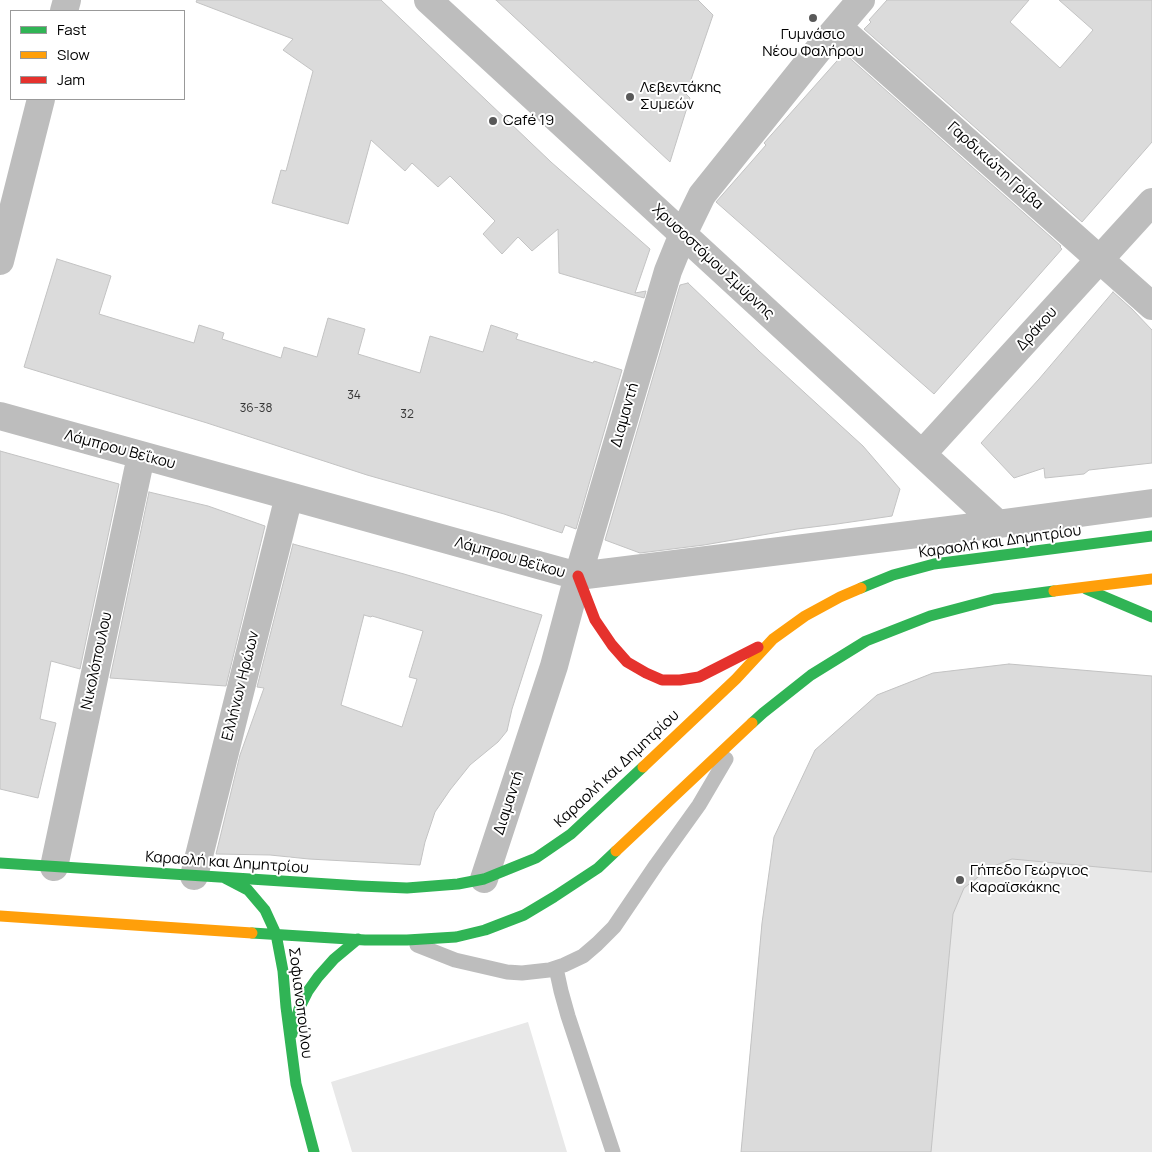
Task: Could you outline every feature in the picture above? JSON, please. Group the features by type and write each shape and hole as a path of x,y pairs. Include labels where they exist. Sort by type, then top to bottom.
{"main road":[{"name":"Καραολή και Δημητρίου","path":"0,863 407,888 458,884 484,879 536,858 571,834 736,679 773,639 806,616 840,597 892,575 934,564 1152,536"},
{"path":"578,576 595,620 612,646 627,662 662,680 699,677 773,639"},
{"path":"0,916 358,939 407,940 456,937 485,930 524,915 598,868 763,713 810,675 866,641 930,616 994,600 1152,579"},
{"path":"1084,588 1152,617"},
{"name":"Σοφιανοπούλου","path":"224,878 248,890 265,910 276,934 283,971 296,1084 314,1152"},
{"path":"290,1040 299,1009 308,991 334,959 358,939"}],"street":[{"name":"Χρυσοστόμου Σμύρνης","path":"428,0 998,524"},
{"name":"Διαμαντή","path":"484,879 554,666 578,576 668,270 683,234 702,195 861,0"},
{"name":"Γαρδικιώτη Γρίβα","path":"838,27 1152,306"},
{"path":"0,261 41,100"},
{"name":"Δράκου","path":"922,454 1152,202"},
{"name":"Λάμπρου Βεΐκου","path":"0,416 578,576 1152,503"},
{"name":"Νικολόπουλου","path":"54,867 141,456"},
{"name":"Ελλήνων Ηρώων","path":"194,876 289,496"}],"lane":[{"path":"407,940 455,960 507,972 535,973 556,968 582,956 614,927 699,805 740,734"},
{"path":"556,968 568,1016 613,1152"}],"shaded area":[{"name":"Γήπεδο Γεώργιος Καραϊσκάκης","path":"1009,664 1152,676 1152,1152 741,1152 762,923 877,695 933,673"},
{"path":"528,1022 567,1152 352,1152 331,1082"}],"building":[{"path":"197,0 381,0 551,162 650,249 635,293 646,291 644,298 559,273 558,229 532,251 518,237 502,254 483,234 495,221 450,176 438,187 412,163 405,171 371,140 348,224 272,203 281,170 286,171 313,71 283,50 293,39 196,2"},
{"path":"496,0 698,0 713,15 686,94 690,98 670,162"},
{"path":"887,0 1029,0 1010,22 1060,68 1093,30 1059,0 1152,0 1152,142 1082,222 864,29 871,22 869,20"},
{"path":"844,53 1061,246 1062,249 934,394 716,202 766,145 764,143"},
{"path":"57,259 111,276 99,314 194,343 199,325 224,333 222,339 281,358 284,347 317,357 328,318 365,329 358,354 420,373 430,336 483,352 491,325 518,334 516,339 622,370 576,529 565,525 562,533 504,514 367,475 207,423 24,367"},
{"path":"688,283 863,446 900,489 892,516 640,553 605,540 680,285"},
{"path":"1113,292 1152,330 1152,463 1089,470 1084,474 1045,478 1044,468 1014,478 981,443 1039,379"},
{"path":"0,451 119,484 80,669 51,661 40,719 56,723 38,798 0,789"},
{"path":"149,492 208,506 265,526 226,686 110,678"},
{"path":"293,544 404,574 542,615 512,709 507,731 498,742 470,765 435,812 420,865 270,855 216,854 240,755 264,688 257,687","holes":["364,615 423,631 409,677 417,679 402,727 341,705"]},
{"name":"Γήπεδο Γεώργιος Καραϊσκάκης","path":"1009,664 1152,676 1152,872 1012,859 991,867 964,888 953,914 931,1152 741,1152 762,923 774,837 815,750 877,695 933,673"}],"traffic: fast":[{"path":"861,588 893,575 934,564 1152,536"},
{"path":"1086,589 1152,617"},
{"path":"752,723 811,675 866,641 930,616 994,599 1054,591"},
{"path":"0,863 360,886 407,888 458,884 484,879 536,858 571,834 643,767"},
{"path":"252,933 365,940 456,937 485,930 524,915 598,868 616,851"},
{"path":"225,878 248,890 265,910 276,934 283,971 296,1084 314,1152"},
{"path":"292,1034 299,1009 308,991 334,959 358,939"}],"traffic: slow":[{"path":"1054,591 1152,579"},
{"path":"643,767 736,679 773,639 805,616 861,588"},
{"path":"616,851 752,723"},
{"path":"0,916 252,933"}],"traffic: jam":[{"path":"578,576 595,620 612,645 627,662 662,680 699,677 758,647"}],"place":[{"name":"Γυμνάσιο Νέου Φαλήρου","path":"813,18"},
{"name":"Λεβεντάκης Συμεών","path":"630,97"},
{"name":"Café 19","path":"493,121"},
{"name":"Γήπεδο Γεώργιος Καραϊσκάκης","path":"960,880"}]}
